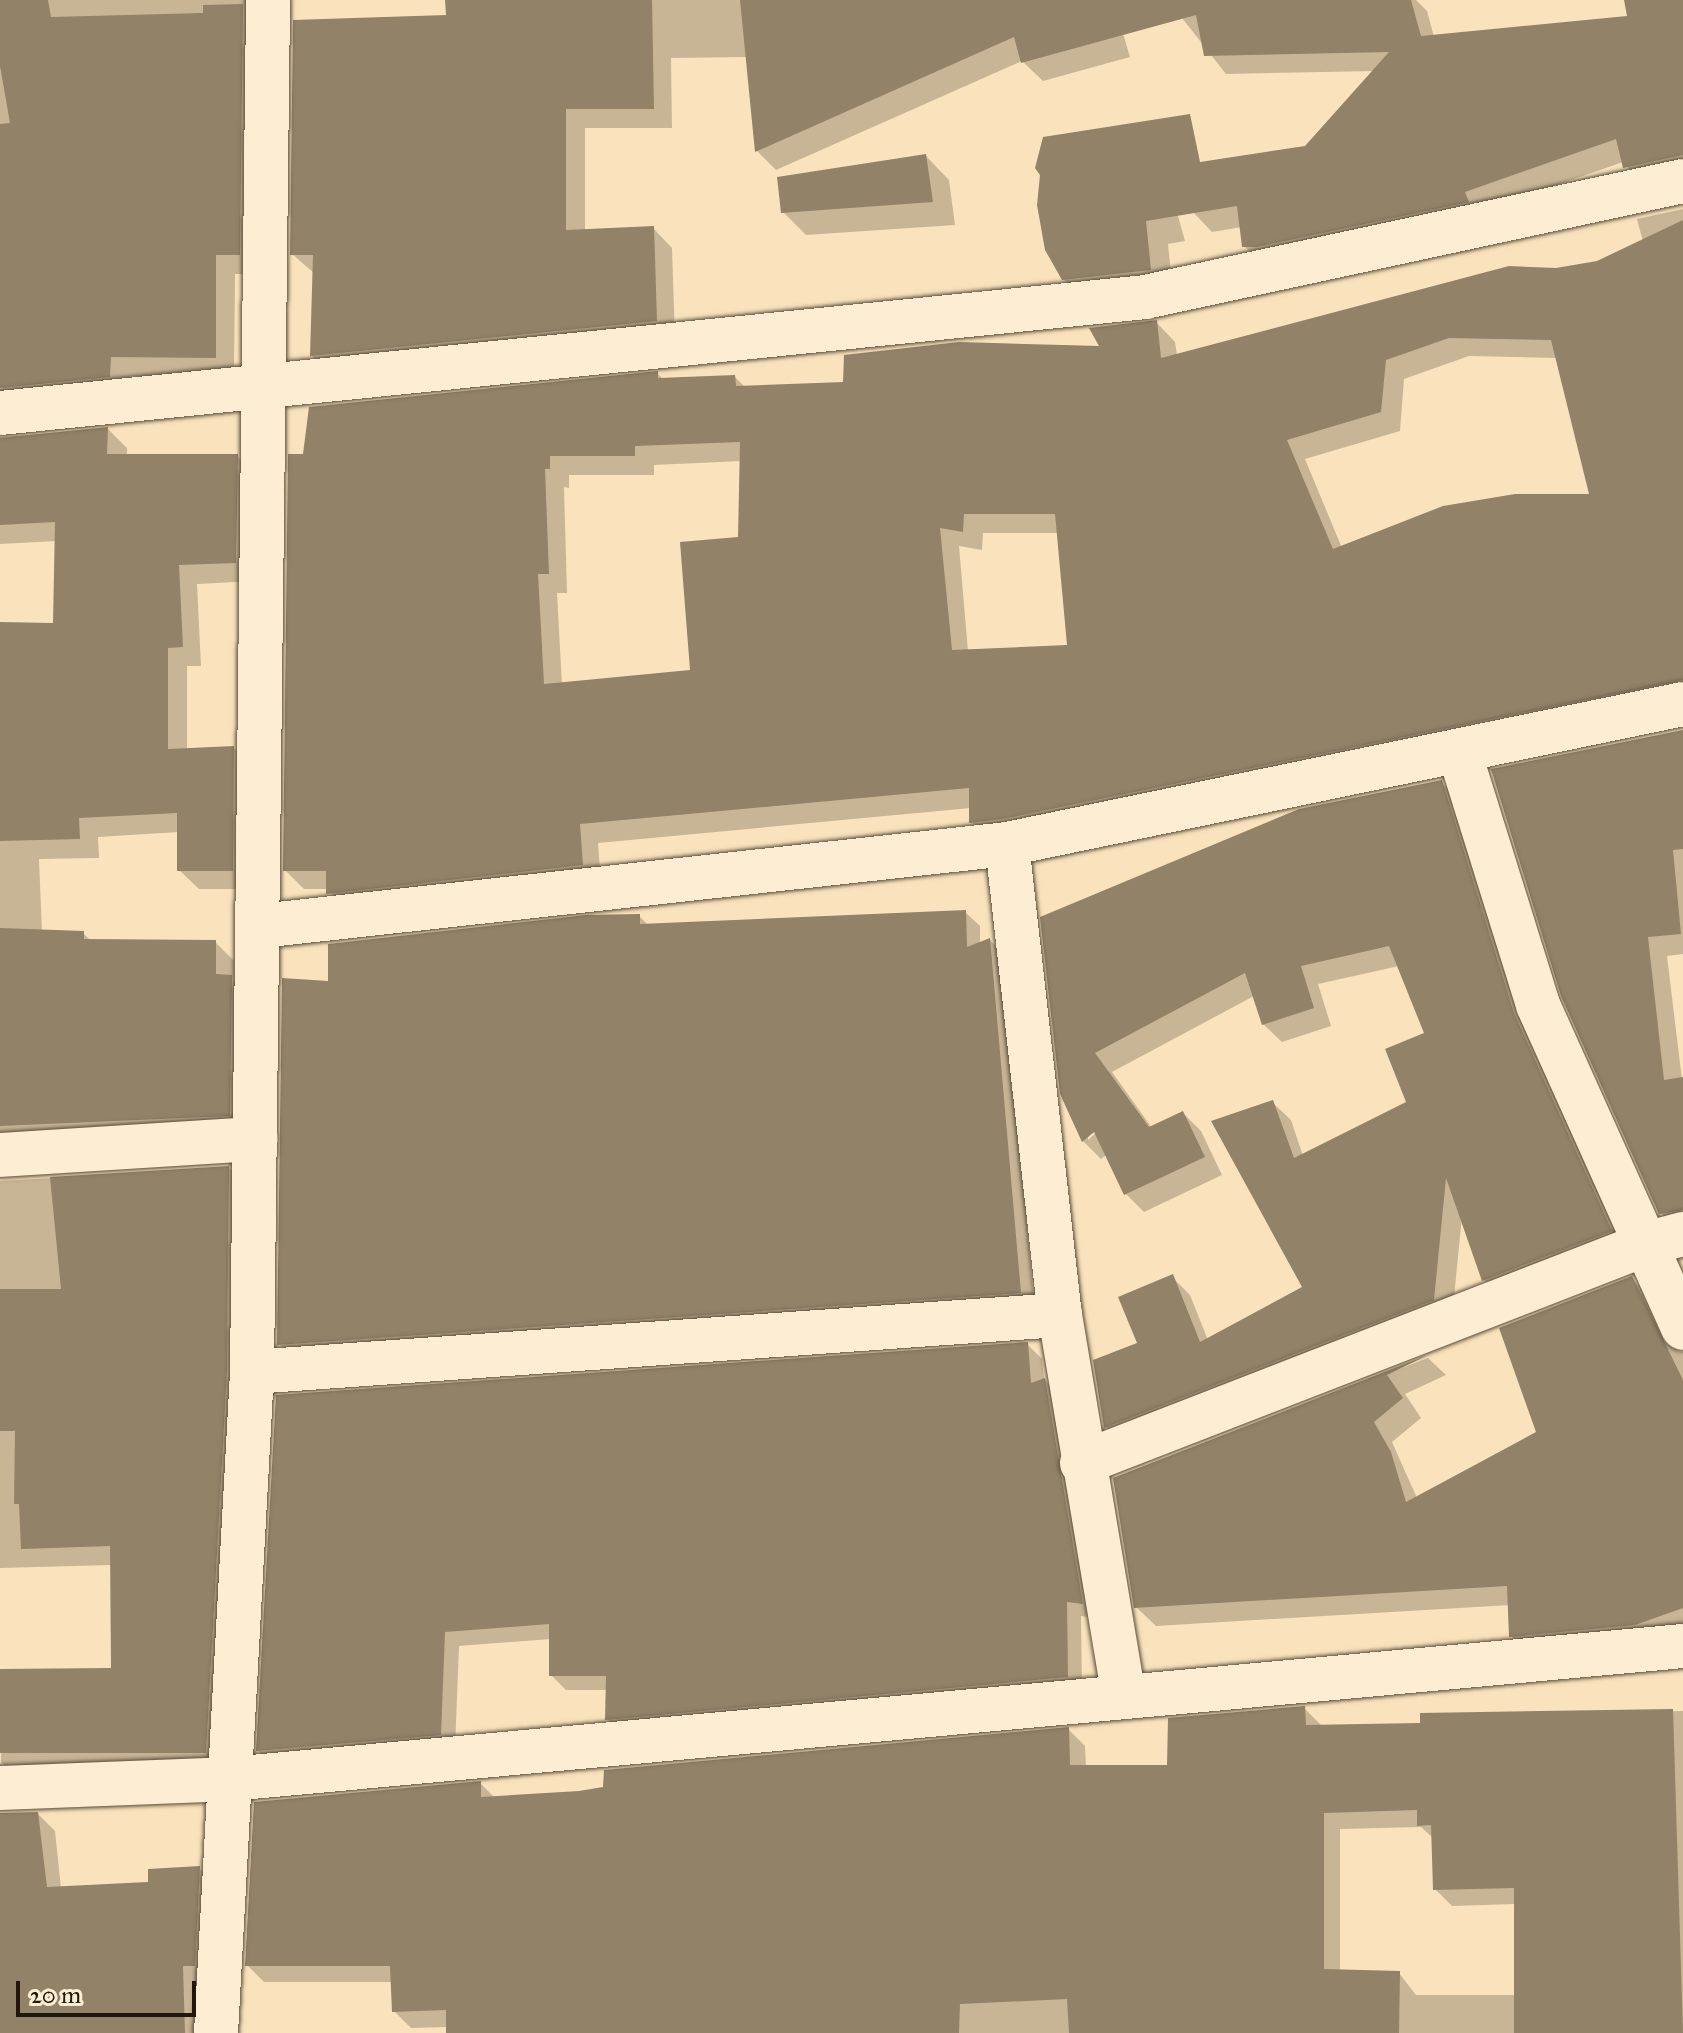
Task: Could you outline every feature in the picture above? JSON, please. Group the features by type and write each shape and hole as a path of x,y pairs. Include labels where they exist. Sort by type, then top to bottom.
{"street":[{"path":"216,2033 252,1372 260,926 268,0"},
{"path":"0,413 1145,297 1683,181"},
{"path":"260,926 1007,844 1683,704"},
{"path":"1459,751 1538,1005 1666,1238 1683,1328"},
{"path":"1007,844 1060,1315 1082,1463 1124,1697"},
{"path":"0,1155 256,1139"},
{"path":"1082,1463 1666,1238"},
{"path":"252,1372 1060,1315"},
{"path":"0,1788 230,1779 1683,1646"}],"building":[{"path":"0,0 48,0 51,17 203,13 203,5 243,4 240,255 216,255 216,358 111,357 110,377 0,388 0,124 10,123 0,66"},
{"path":"445,0 652,0 654,109 566,109 566,230 654,226 657,321 310,356 313,255 290,255 293,20 446,15"},
{"path":"740,0 1411,0 1421,36 1627,16 1624,0 1683,0 1683,155 1623,168 1616,139 1465,192 1469,202 1257,247 1242,247 1237,206 1146,221 1151,270 1062,280 1045,250 1037,205 1040,175 1035,168 1043,137 1190,114 1200,162 1305,146 1389,52 1204,56 1196,15 1021,63 1014,37 755,152"},
{"path":"926,154 933,202 781,213 777,177"},
{"path":"1683,220 1683,680 1003,819 969,823 969,788 580,824 583,865 326,894 326,871 283,871 288,454 303,454 309,407 658,371 658,378 735,375 736,386 843,382 844,355 959,342 1099,346 1089,328 1157,320 1161,358 1509,266 1556,268 1597,261","holes":["1449,338 1551,340 1589,494 1515,494 1443,506 1333,549 1287,440 1381,412 1386,360","740,442 738,537 680,542 690,670 544,684 538,574 549,574 545,469 550,469 550,456 635,456 635,446","964,514 1055,514 1067,645 952,650 940,528 963,532"]},
{"path":"108,427 107,454 238,454 236,563 179,565 183,647 168,648 168,749 234,746 233,871 177,871 177,813 79,818 80,839 0,841 0,622 53,623 55,522 0,525 0,438"},
{"path":"1683,730 1683,849 1673,850 1681,934 1648,937 1664,1080 1683,1077 1683,1210 1659,1214 1561,996 1491,769"},
{"path":"1442,780 1514,1013 1612,1231 1482,1281 1446,1178 1434,1300 1104,1428 1093,1360 1137,1343 1118,1297 1173,1274 1200,1342 1302,1287 1211,1121 1273,1100 1294,1158 1406,1102 1385,1049 1424,1033 1389,946 1301,966 1314,1008 1262,1025 1245,973 1095,1053 1149,1127 1183,1111 1205,1157 1124,1195 1094,1132 1082,1142 1060,1094 1040,917 1299,809"},
{"path":"966,910 967,947 990,938 1021,1293 277,1345 282,978 328,981 328,944 586,915 640,914 640,924"},
{"path":"0,928 84,931 84,939 216,940 216,974 232,975 230,1116 0,1126"},
{"path":"229,1166 227,1371 206,1753 0,1753 0,1669 111,1668 110,1546 21,1549 19,1504 14,1504 15,1431 0,1431 0,1289 61,1289 50,1177"},
{"path":"1632,1276 1683,1380 1683,1608 1635,1625 1509,1637 1507,1586 1134,1608 1113,1478 1428,1355 1387,1375 1403,1398 1374,1422 1391,1452 1406,1502 1536,1432 1499,1328"},
{"path":"1028,1342 1031,1383 1045,1378 1083,1604 1067,1602 1068,1677 605,1720 606,1676 549,1676 549,1624 445,1632 441,1735 256,1751 276,1395"},
{"path":"1305,1706 1306,1725 1420,1723 1420,1713 1673,1709 1683,2033 1514,2033 1514,1888 1433,1890 1431,1825 1417,1826 1417,1810 1324,1813 1324,1969 1400,1971 1399,2033 1069,2033 1067,1999 960,2004 959,2033 446,2033 446,2010 392,2012 390,1966 245,1966 254,1802 481,1781 481,1797 579,1791 603,1787 604,1770 1069,1727 1070,1765 1167,1765 1168,1718"},
{"path":"38,1812 47,1887 148,1882 148,1869 200,1866 195,1966 183,1966 185,2033 0,2033 0,1813"}]}
